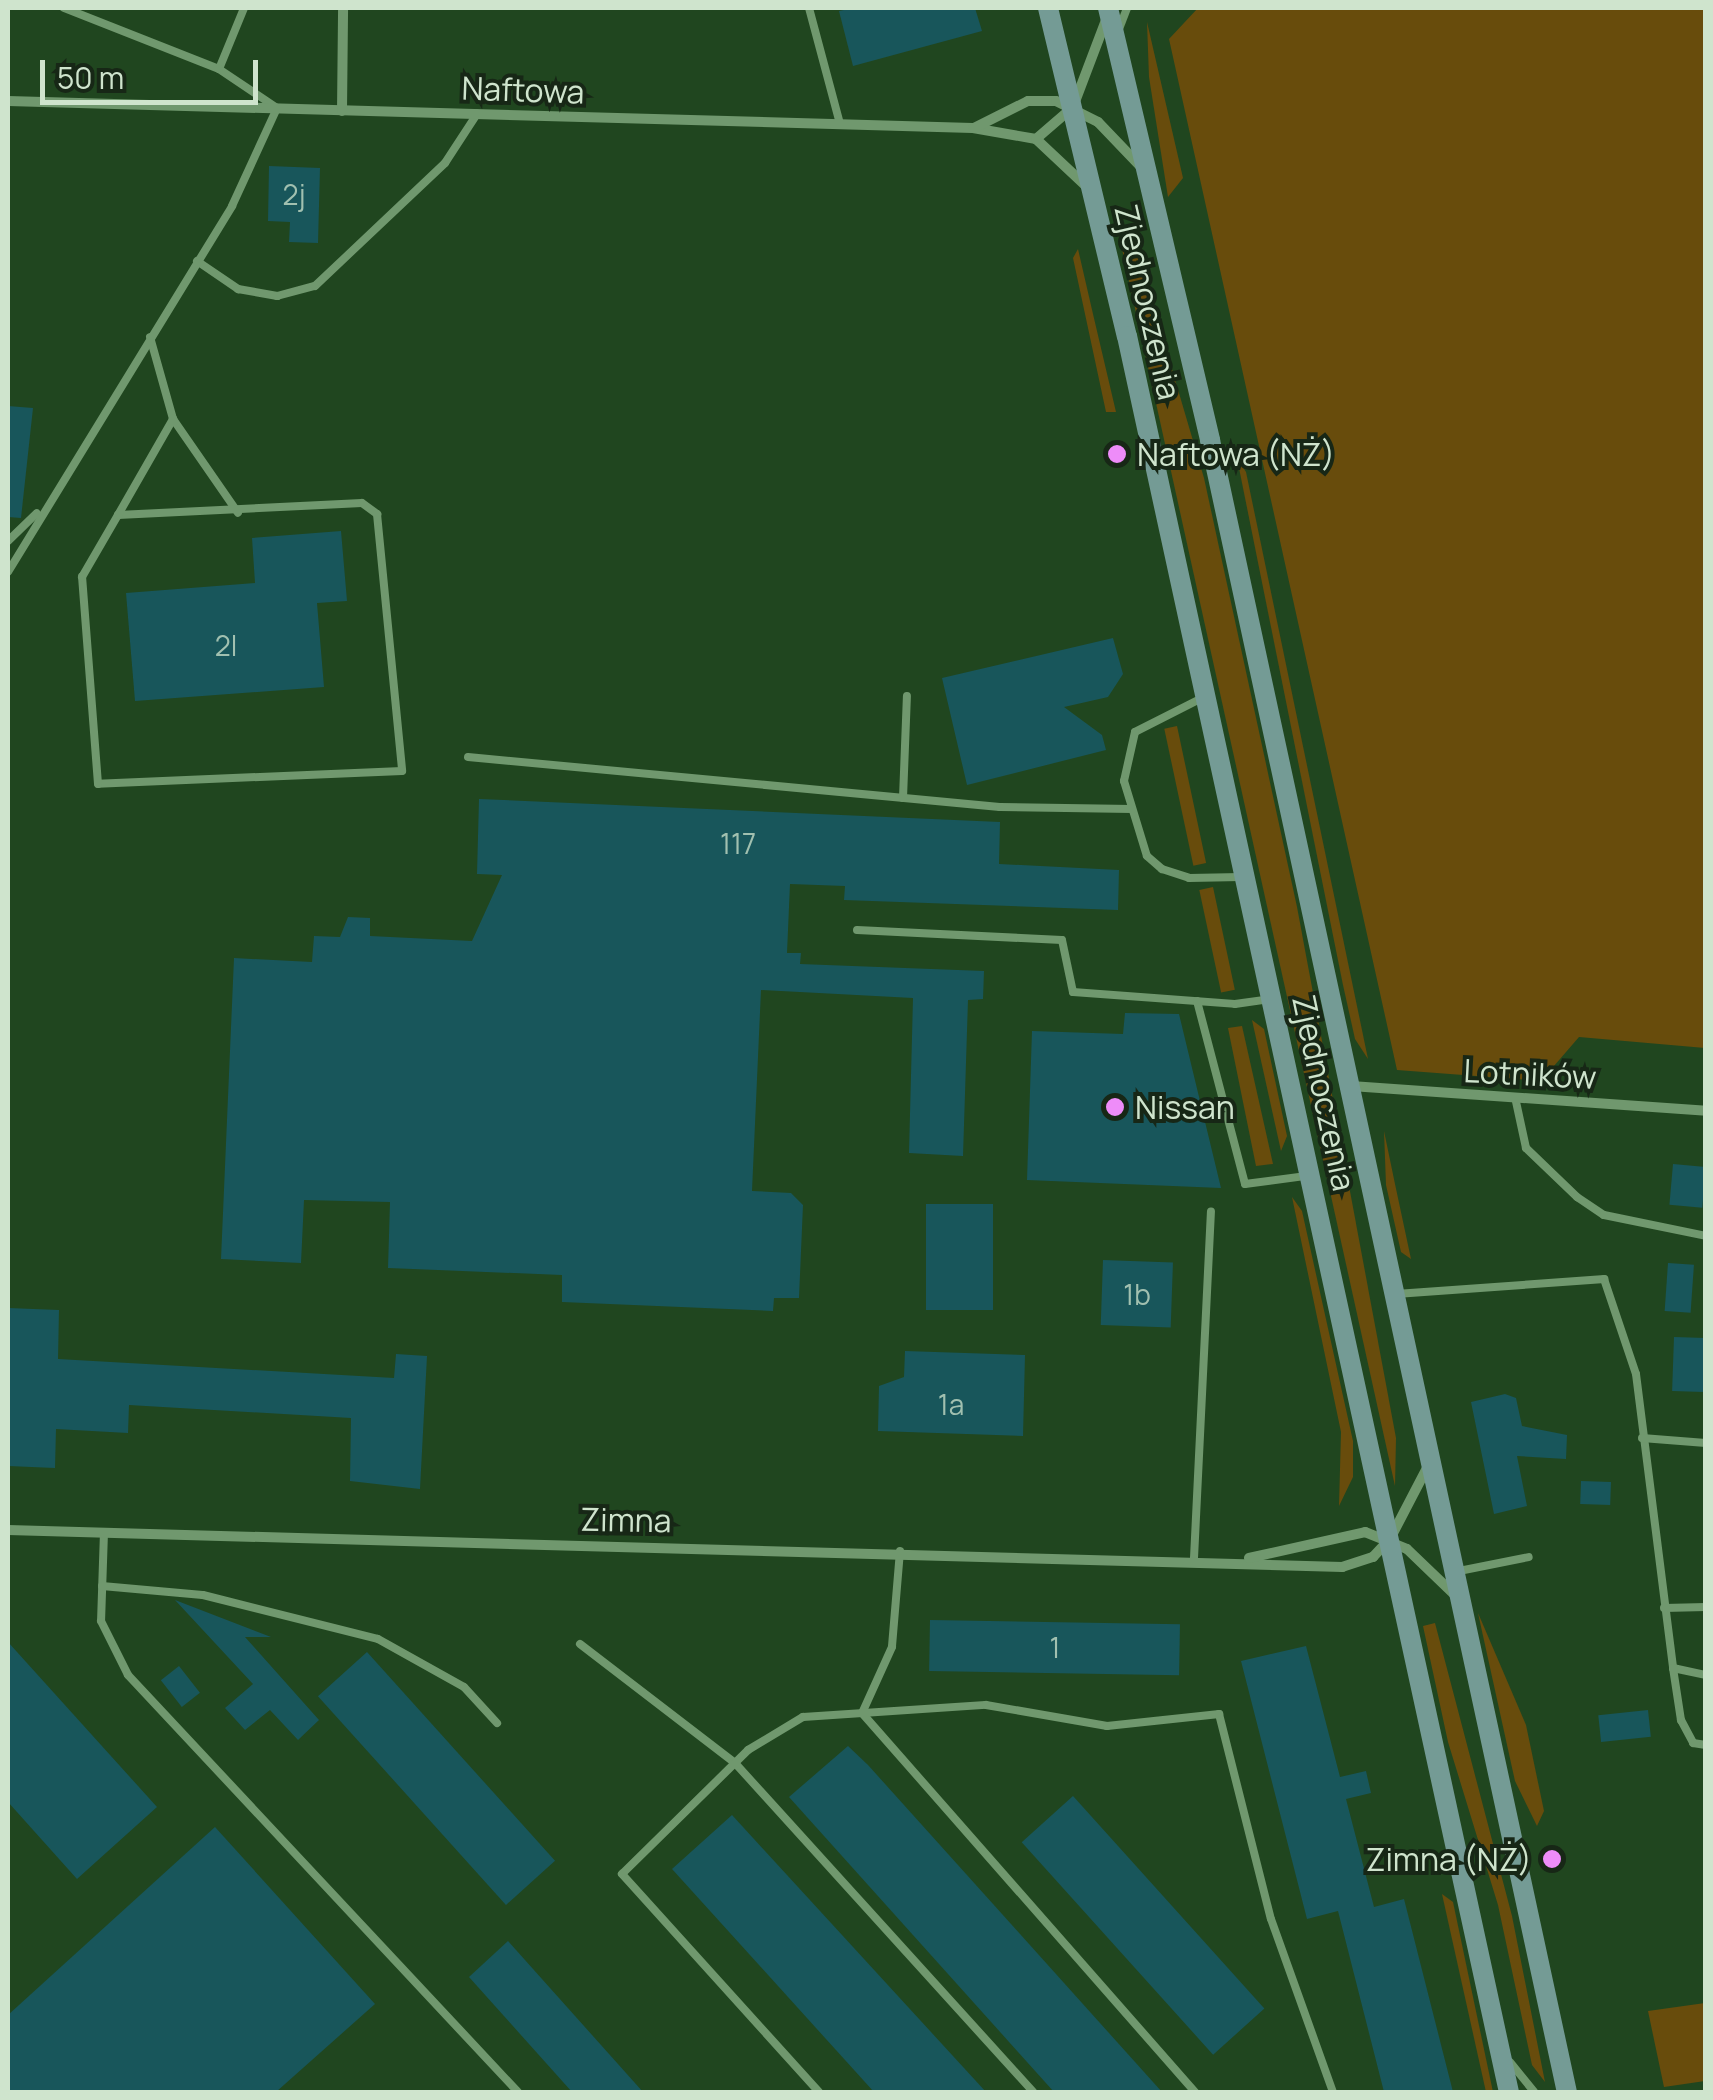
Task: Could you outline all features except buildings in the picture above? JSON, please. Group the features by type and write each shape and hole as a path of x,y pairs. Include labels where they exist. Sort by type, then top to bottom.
{"main road":[{"name":"Zjednoczenia","path":"1048,8 1206,696 1509,2092"},
{"name":"Zjednoczenia","path":"1114,9 1115,37 1351,1086 1567,2092"}],"street":[{"path":"342,111 343,8"},
{"path":"1092,194 1036,139 1073,108 1114,9"},
{"name":"Naftowa","path":"8,101 973,128 1036,139"},
{"path":"973,128 1028,102 1073,108"},
{"name":"Zjednoczenia","path":"1073,108 1146,173"},
{"name":"Lotników","path":"1351,1086 1706,1111"},
{"name":"Zimna","path":"8,1530 1244,1559 1342,1567 1374,1557 1390,1538 1432,1456"},
{"name":"Zimna","path":"1244,1559 1336,1534 1390,1538"},
{"path":"1390,1538 1459,1599"}],"lane":[{"path":"8,572 44,507 197,262 277,108 219,69 64,8"},
{"path":"219,69 244,8"},
{"path":"809,8 840,124"},
{"path":"197,262 238,289 277,296 315,286 445,163 478,114"},
{"path":"150,337 172,419 238,513"},
{"path":"118,515 238,513 362,504 377,514 402,771 98,784 82,578 172,419"},
{"path":"8,541 44,507"},
{"path":"904,798 907,696"},
{"path":"1206,696 1134,732 1124,781 1146,856 1162,869 1189,878 1246,877"},
{"path":"468,757 904,798 1132,809"},
{"path":"858,930 1062,940 1074,992 1197,1001 1272,998"},
{"path":"1197,1001 1245,1184 1311,1175"},
{"path":"1515,1098 1526,1148 1578,1197 1604,1215 1706,1236"},
{"path":"1194,1558 1210,1211"},
{"path":"1396,1294 1604,1279 1636,1374 1681,1720 1693,1743 1706,1745"},
{"path":"1642,1438 1706,1443"},
{"path":"104,1532 102,1621 128,1676 518,2092"},
{"path":"862,1713 892,1646 900,1551"},
{"path":"1454,1571 1521,1564 1528,1557"},
{"path":"102,1586 203,1595 378,1639 464,1687 497,1723"},
{"path":"1664,1608 1706,1607"},
{"path":"580,1644 735,1763 1033,2092"},
{"path":"1673,1668 1706,1675"},
{"path":"819,2092 622,1874 735,1763 803,1717 986,1705 1107,1726 1219,1714 1272,1919 1334,2092"},
{"path":"862,1713 1196,2092"},
{"path":"1498,2046 1534,2092"}],"shaded area":[{"path":"1198,8 1705,8 1705,1048 1579,1037 1541,1081 1397,1070 1169,39"},
{"path":"1147,22 1183,178 1168,197 1149,77"},
{"path":"1133,237 1204,478 1297,907 1396,1438 1395,1486 1120,240"},
{"path":"1078,249 1116,412 1106,412 1073,258"},
{"path":"1237,458 1246,472 1368,1059 1355,1039 1343,985"},
{"path":"1177,726 1206,863 1193,866 1164,729"},
{"path":"1213,887 1235,990 1221,993 1199,890"},
{"path":"1252,1020 1264,1029 1287,1136 1281,1151"},
{"path":"1242,1026 1273,1164 1256,1166 1228,1028"},
{"path":"1384,1131 1411,1259 1401,1252 1386,1185"},
{"path":"1292,1197 1302,1211 1353,1441 1353,1477 1339,1506 1341,1432"},
{"path":"1478,1613 1526,1725 1544,1811 1537,1826 1515,1781"},
{"path":"1435,1623 1512,1916 1545,2082 1532,2065 1498,1905 1448,1742 1423,1626"},
{"path":"1442,1894 1453,1902 1493,2092 1486,2092"},
{"path":"1705,2003 1705,2081 1664,2087 1648,2011"}],"place":[{"name":"Naftowa (NŻ)","path":"1117,454"},
{"name":"Nissan","path":"1115,1107"},
{"name":"Zimna (NŻ)","path":"1552,1859"}]}
